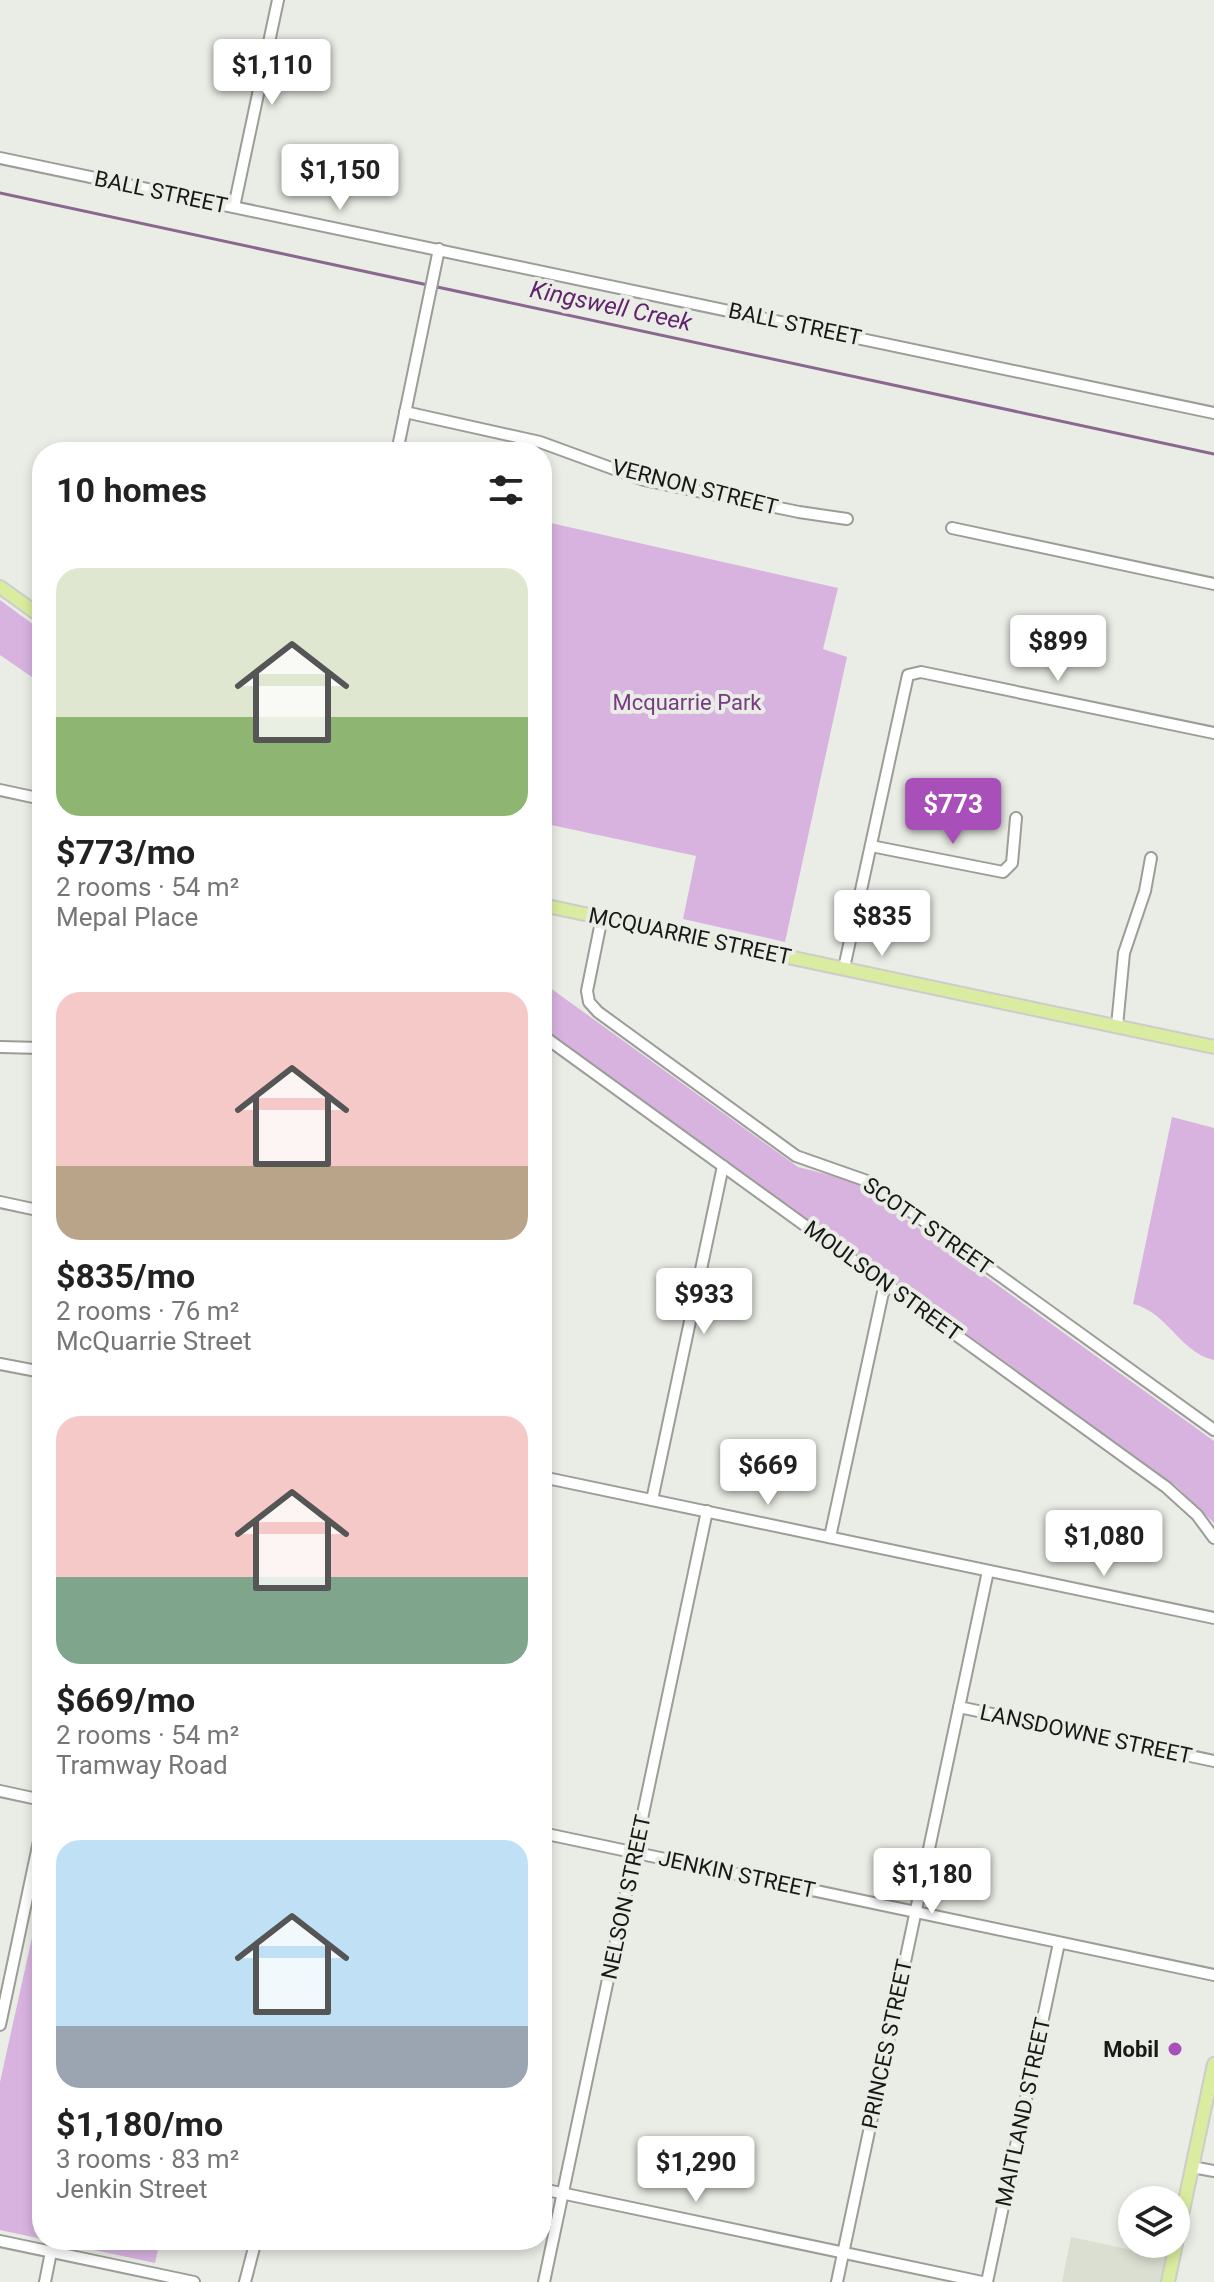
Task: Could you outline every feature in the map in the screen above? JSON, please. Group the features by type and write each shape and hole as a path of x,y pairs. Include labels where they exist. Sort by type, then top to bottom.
{"main road":[{"path":"0,587 32,610"},
{"name":"MCQUARRIE STREET","path":"552,907 1214,1047"},
{"path":"1188,2186 1214,2064"},
{"path":"1168,2282 1173,2258"}],"street":[{"path":"234,207 278,0"},
{"name":"BALL STREET","path":"0,158 1214,413"},
{"path":"399,442 439,249"},
{"name":"VERNON STREET","path":"405,412 540,442"},
{"name":"VERNON STREET","path":"552,446 644,480 847,519"},
{"path":"952,528 1214,584"},
{"path":"844,968 908,675 921,672 1214,733"},
{"path":"0,790 32,797"},
{"path":"871,846 1003,872 1008,870 1014,854 1016,818"},
{"path":"1117,1026 1124,953 1145,891 1151,858"},
{"name":"SCOTT STREET","path":"602,917 587,991 589,1002 598,1012 796,1156 870,1182 1214,1430"},
{"name":"MOULSON STREET","path":"552,1042 1166,1487 1197,1515 1214,1538"},
{"path":"0,1047 32,1048"},
{"path":"652,1500 723,1166"},
{"path":"0,1202 32,1209"},
{"path":"830,1537 885,1283"},
{"path":"0,1364 32,1370"},
{"path":"552,1479 1214,1618"},
{"name":"NELSON STREET","path":"552,2245 707,1511"},
{"name":"PRINCES STREET","path":"837,2282 988,1571"},
{"name":"LANSDOWNE STREET","path":"959,1707 1214,1761"},
{"path":"0,1791 32,1798"},
{"name":"JENKIN STREET","path":"552,1835 1214,1975"},
{"path":"0,2025 32,1874"},
{"name":"MAITLAND STREET","path":"985,2282 1059,1943"},
{"path":"1192,2167 1214,2171"},
{"path":"552,2191 985,2282"},
{"path":"0,2241 32,2248"},
{"path":"42,2250 194,2282"},
{"path":"245,2282 253,2250"},
{"name":"NELSON STREET","path":"544,2282 551,2250"},
{"path":"45,2282 51,2252"}],"shaded area":[{"path":"1071,2237 1118,2247 1118,2258 1170,2258 1165,2282 1062,2282"}],"green space":[{"name":"Mcquarrie Park","path":"552,523 838,588 823,649 847,657 785,942 683,919 696,856 552,825"},
{"path":"0,600 32,624 32,677 0,655"},
{"path":"552,989 798,1167 853,1181 1214,1441 1214,1523 1176,1486 552,1035"},
{"path":"1172,1117 1214,1128 1214,1360 1192,1349 1156,1315 1133,1304"},
{"path":"32,1938 32,2237 0,2230 0,2082"},
{"path":"94,2250 158,2250 155,2263"}],"waterway":[{"name":"Kingswell Creek","path":"0,193 1214,454"}],"place":[{"name":"Mobil","path":"1175,2049"}]}
